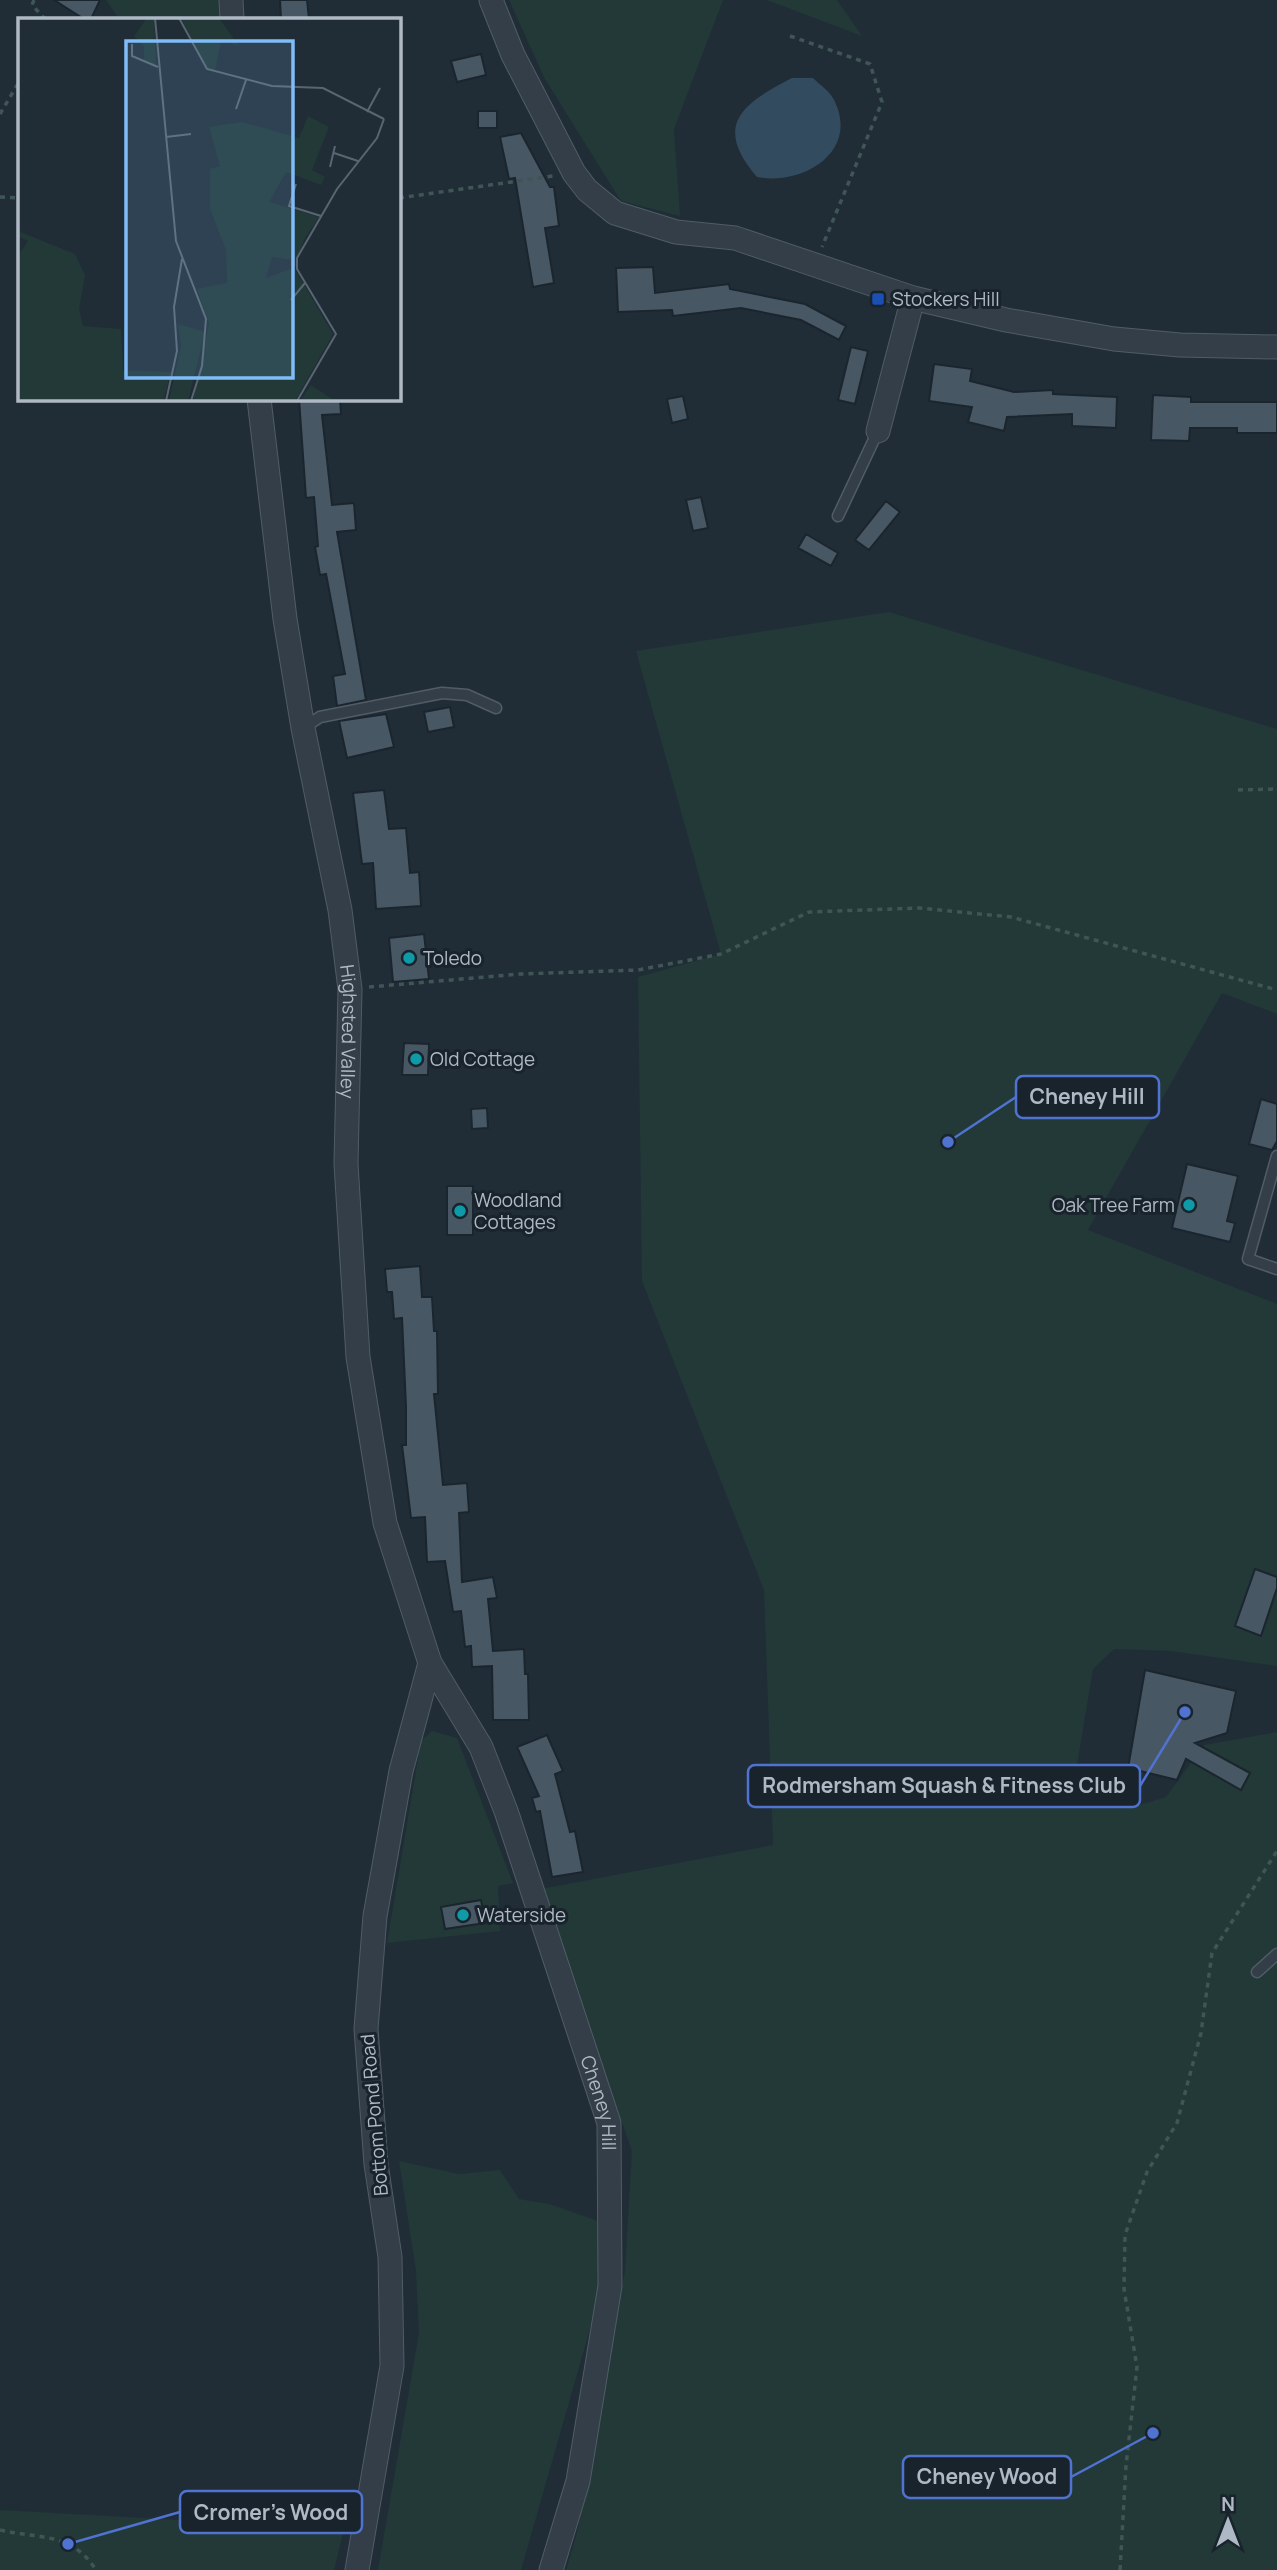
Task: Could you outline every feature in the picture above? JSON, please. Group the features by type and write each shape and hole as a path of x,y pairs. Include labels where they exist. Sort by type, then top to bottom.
{"street":[{"path":"231,0 232,18"},
{"path":"491,0 513,55 574,173 587,190 615,213 676,232 735,238 914,298 1006,320 1114,339 1180,345 1277,347"},
{"path":"878,431 914,298"},
{"name":"Highsted Valley","path":"259,401 285,619 303,728 340,910 350,989 346,1164 358,1357 385,1523 430,1662"},
{"name":"Bottom Pond Road","path":"358,2570 392,2366 390,2257 376,2164 366,2029 380,1889 401,1771 430,1662"},
{"name":"Cheney Hill","path":"430,1662 481,1747 506,1811 609,2123 610,2286 578,2481 551,2570"}],"lane":[{"path":"838,516 878,431"},
{"path":"303,728 320,718 442,693 467,695 496,708"},
{"path":"1277,1156 1248,1259 1277,1269"},
{"path":"1257,1972 1277,1954"}],"path":[{"path":"34,0 32,5 44,18"},
{"path":"790,36 870,64 882,102 815,265"},
{"path":"0,114 18,84"},
{"path":"401,198 574,173"},
{"path":"0,197 18,198"},
{"path":"1238,790 1277,789"},
{"path":"350,989 520,974 638,970 721,954 809,912 919,908 1011,917 1277,990"},
{"path":"1120,2570 1126,2466 1137,2367 1124,2289 1125,2235 1147,2172 1177,2123 1201,2033 1212,1953 1255,1881 1277,1851"},
{"path":"0,2530 30,2533 57,2540 85,2552 96,2570"}],"green space":[{"path":"106,0 222,0 223,18 118,18"},
{"path":"509,0 723,0 674,129 680,216 621,201 545,79"},
{"path":"767,0 837,0 862,36"},
{"path":"889,612 1277,729 1277,1014 1222,993 1088,1230 1277,1304 1277,1666 1171,1651 1114,1649 1093,1669 1070,1807 1133,1807 1166,1797 1204,1745 1277,1732 1277,2570 566,2570 577,2533 625,2271 632,2151 541,1889 773,1845 764,1590 642,1281 638,977 721,954 636,651"},
{"path":"432,1731 457,1738 513,1883 498,1886 500,1931 387,1943 421,1741"},
{"path":"399,2161 459,2174 500,2170 519,2199 549,2204 604,2223 596,2308 521,2570 378,2570 419,2333 416,2271"},
{"path":"0,2510 344,2529 334,2570 0,2570"}],"water":[{"path":"792,78 813,78 831,95 840,120 839,136 832,151 807,171 791,176 757,177 737,143 735,129 739,117 760,97"}],"building":[{"path":"54,0 100,0 91,18 82,18"},
{"path":"280,0 307,0 309,18 281,18"},
{"path":"481,54 486,75 457,82 451,61"},
{"path":"478,111 497,111 497,128 478,128"},
{"path":"521,133 550,187 554,187 559,226 545,228 554,283 533,287 515,178 509,179 500,137"},
{"path":"653,267 655,293 729,284 730,289 805,304 846,326 839,340 801,320 741,308 673,316 672,310 618,312 616,268"},
{"path":"851,347 868,351 855,404 838,400"},
{"path":"934,364 972,369 970,381 1014,392 1053,390 1053,394 1117,397 1116,428 1072,426 1072,414 1007,417 1004,431 968,422 972,407 929,401"},
{"path":"1153,395 1191,397 1191,402 1277,402 1277,433 1237,433 1237,428 1190,428 1189,441 1151,440"},
{"path":"683,396 688,419 672,423 667,399"},
{"path":"299,401 340,401 341,414 322,415 332,505 354,503 356,530 337,532 366,700 337,706 333,676 345,674 326,574 320,575 315,547 318,546 314,497 306,498"},
{"path":"701,497 708,528 693,531 686,500"},
{"path":"886,501 900,512 869,550 855,540"},
{"path":"806,534 838,553 831,566 798,548"},
{"path":"450,707 454,727 428,732 424,712"},
{"path":"386,714 394,747 347,758 339,721"},
{"path":"384,790 389,829 406,828 410,873 419,872 421,906 376,909 373,863 362,864 353,793"},
{"name":"Toledo","path":"424,934 429,979 393,982 389,938"},
{"name":"Old Cottage","path":"404,1043 429,1044 428,1075 402,1075"},
{"path":"1261,1099 1277,1104 1277,1141 1272,1150 1249,1144"},
{"path":"487,1108 488,1128 472,1129 471,1109"},
{"name":"Oak Tree Farm","path":"1187,1164 1238,1176 1227,1221 1235,1223 1230,1242 1172,1228"},
{"name":"Woodland Cottages","path":"447,1186 473,1186 473,1235 447,1235"},
{"path":"420,1266 422,1297 432,1297 434,1331 437,1331 438,1394 434,1394 443,1485 467,1483 469,1512 459,1513 462,1582 493,1577 497,1598 488,1599 493,1651 524,1649 525,1674 528,1674 529,1720 493,1720 492,1666 472,1667 471,1646 465,1647 461,1611 453,1612 445,1561 427,1562 425,1517 411,1518 402,1445 406,1445 406,1407 402,1318 394,1319 392,1292 387,1292 385,1269"},
{"path":"1255,1569 1277,1577 1277,1588 1261,1636 1235,1626"},
{"path":"1145,1670 1236,1691 1227,1733 1195,1743 1250,1773 1241,1790 1186,1759 1177,1780 1128,1768"},
{"path":"547,1735 563,1771 555,1774 570,1832 575,1831 583,1872 552,1877 540,1811 536,1812 532,1798 539,1796 517,1747"},
{"name":"Waterside","path":"481,1900 485,1923 445,1929 441,1907"}],"place":[{"name":"Stockers Hill","path":"878,299"},
{"name":"Toledo","path":"409,958"},
{"name":"Old Cottage","path":"416,1059"},
{"name":"Cheney Hill","path":"948,1142"},
{"name":"Oak Tree Farm","path":"1189,1205"},
{"name":"Woodland Cottages","path":"460,1211"},
{"name":"Rodmersham Squash & Fitness Club","path":"1185,1712"},
{"name":"Waterside","path":"463,1915"},
{"name":"Cheney Wood","path":"1153,2433"},
{"name":"Cromer's Wood","path":"68,2544"}]}
